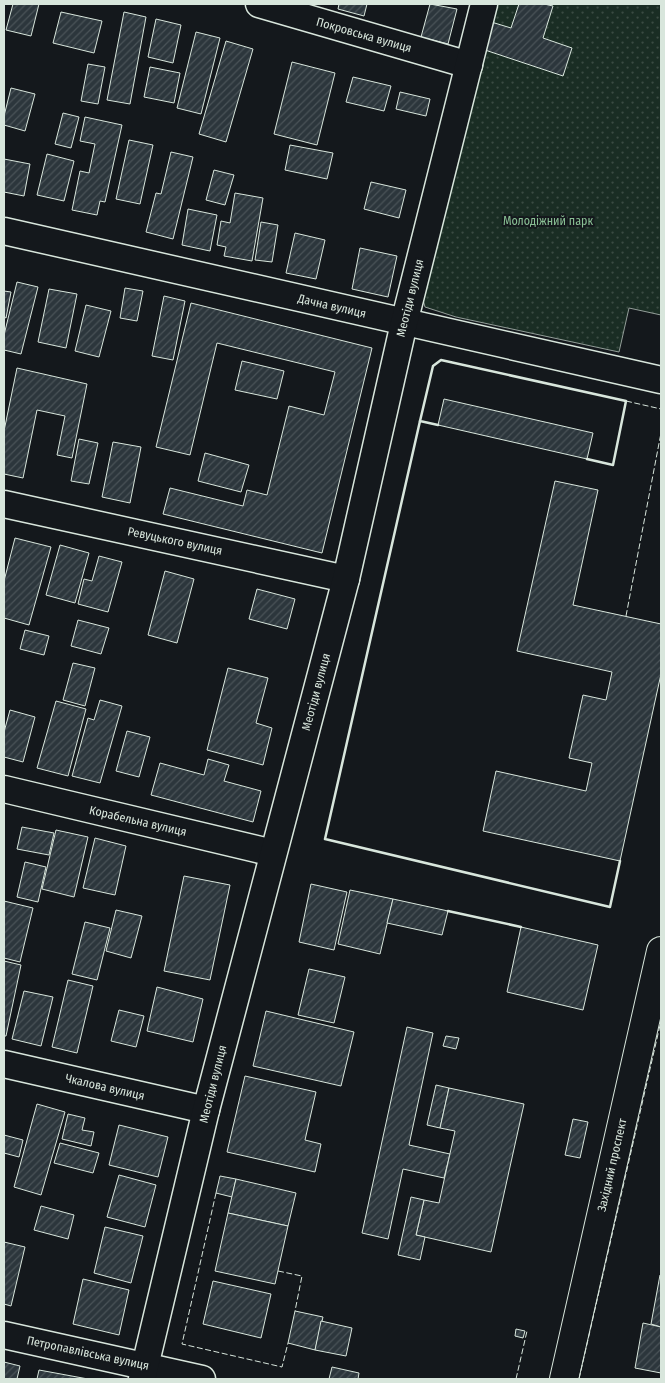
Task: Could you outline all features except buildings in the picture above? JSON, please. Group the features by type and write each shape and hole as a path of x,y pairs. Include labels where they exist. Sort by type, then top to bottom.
{"main road":[{"name":"Західний проспект","path":"564,1379 661,951"}],"street":[{"name":"Покровська вулиця","path":"259,4 469,66"},
{"name":"Меотіди вулиця","path":"144,1372 206,1110 346,579 404,323 484,4"},
{"name":"Дачна вулиця","path":"4,231 661,380"},
{"name":"Ревуцького вулиця","path":"4,504 346,579"},
{"name":"Корабельна вулиця","path":"4,790 273,853"},
{"name":"Чкалова вулиця","path":"4,1064 206,1110"},
{"name":"Петропавлівська вулиця","path":"4,1336 144,1372 202,1379"}],"green space":[{"name":"Молодіжний парк","path":"484,4 661,4 661,315 629,308 619,352 456,317 425,307 418,281"}],"fence":[{"path":"626,401 661,409"},
{"path":"626,616 661,433"},
{"path":"579,1379 661,1021"},
{"path":"216,1193 182,1344 282,1367 288,1343"},
{"path":"278,1271 302,1276 295,1311"},
{"path":"516,1379 527,1331"}],"wall":[{"path":"438,425 420,421 433,366 441,360 626,401 613,465 587,459"},
{"path":"420,421 325,839 610,907 620,861"},
{"path":"448,911 521,927"}]}
